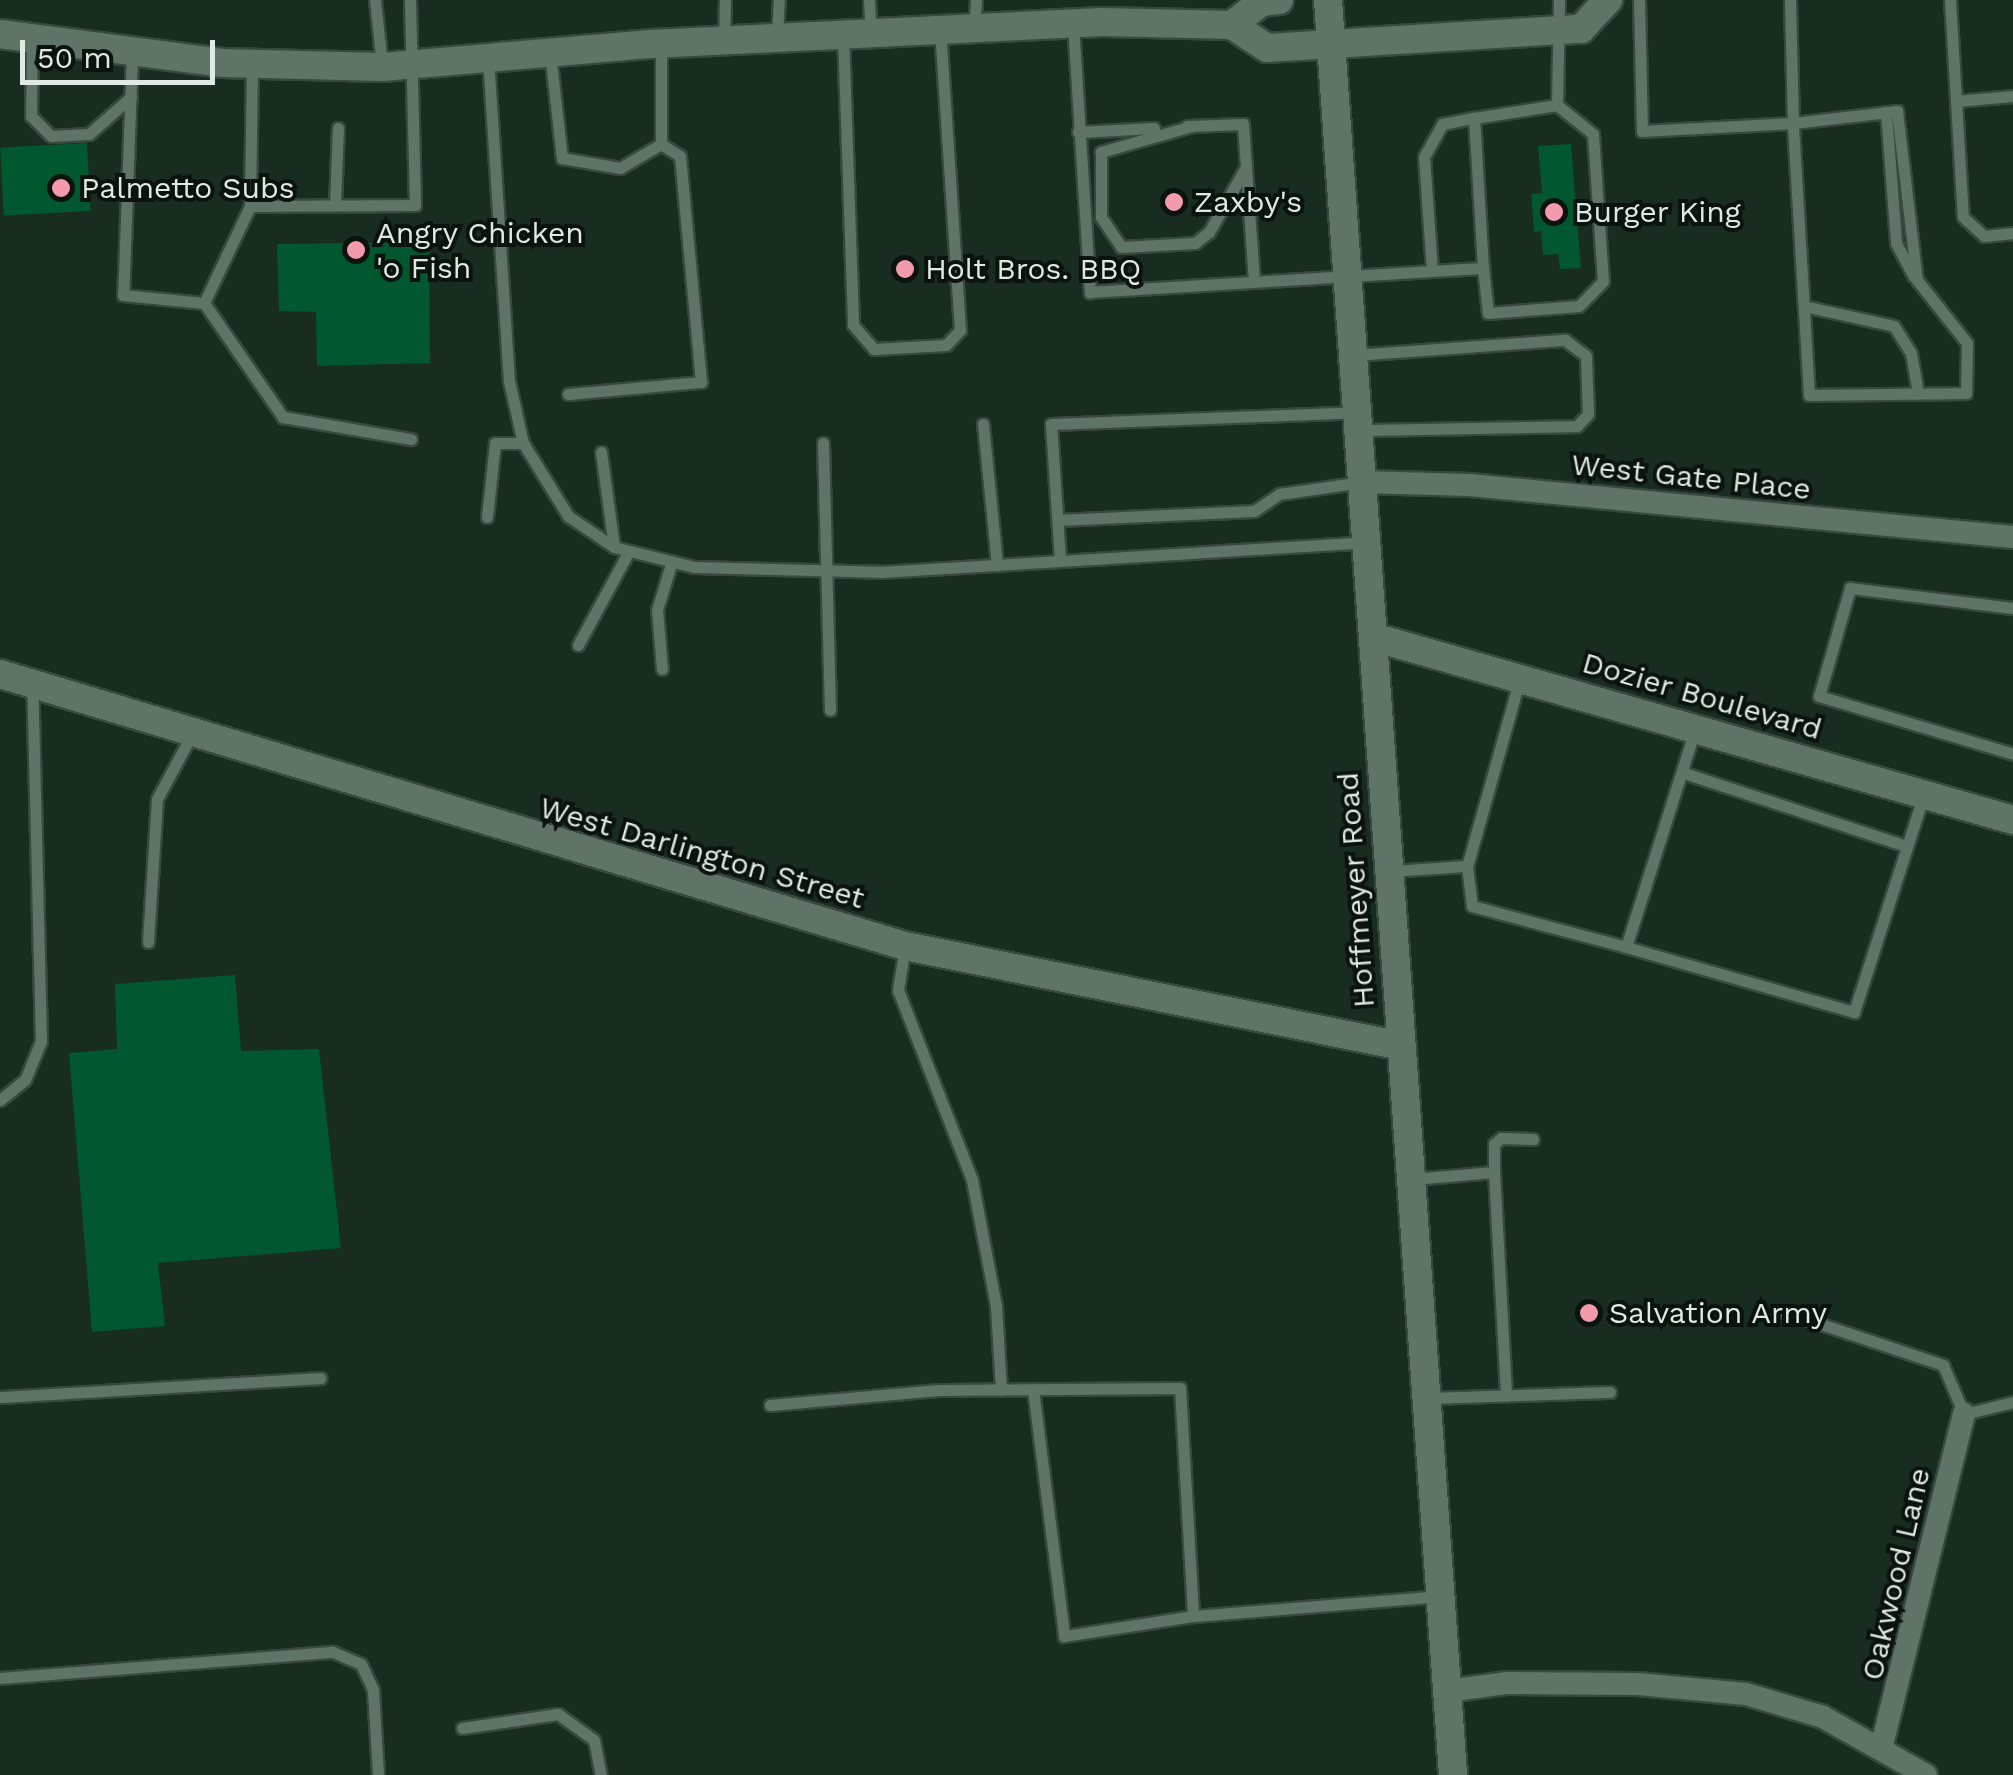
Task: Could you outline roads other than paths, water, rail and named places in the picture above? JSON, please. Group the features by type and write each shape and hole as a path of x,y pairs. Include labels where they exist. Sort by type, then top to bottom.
{"main road":[{"path":"1232,26 1260,2 1279,0"},
{"name":"Hoffmeyer Road","path":"1328,0 1397,1045 1453,1775"},
{"path":"0,34 132,55 252,64 382,67 661,44 974,28 1091,15 1232,26 1266,48 1581,28 1608,0"},
{"name":"Dozier Boulevard","path":"1372,637 2013,820"},
{"name":"West Darlington Street","path":"0,674 905,946 1397,1045"}],"street":[{"name":"West Gate Place","path":"1362,482 1470,485 2013,537"},
{"name":"Oakwood Lane","path":"1882,1746 1964,1414"},
{"path":"1447,1691 1507,1684 1713,1689 1783,1702 1882,1746 1926,1775"}],"lane":[{"path":"375,0 382,67"},
{"path":"250,206 415,205 416,63 410,0"},
{"path":"724,40 726,0"},
{"path":"777,38 779,0"},
{"path":"870,0 871,33"},
{"path":"974,28 976,0"},
{"path":"1557,105 1559,0"},
{"path":"1638,0 1642,131 1793,123 1892,112 1917,280 1967,344 1971,371 1966,393 1809,395 1793,123 1790,0"},
{"path":"1950,0 1963,218 1984,236 2013,233"},
{"path":"1091,15 1078,132 1090,292 1482,268"},
{"path":"842,34 853,326 874,348 946,346 960,330 940,30"},
{"path":"32,39 31,116 50,136 89,134 131,98"},
{"path":"661,44 661,144"},
{"path":"550,52 562,158 620,168 661,144"},
{"path":"132,55 124,296 204,303"},
{"path":"488,58 509,381 523,442 568,516 614,547 672,561 824,570 998,565 1366,542"},
{"path":"204,303 250,206 252,64"},
{"path":"1956,100 2013,96"},
{"path":"1432,271 1424,157 1442,124 1474,118 1557,105 1593,134 1603,281 1579,306 1488,313 1474,118"},
{"path":"1078,132 1242,124 1254,281"},
{"path":"1192,126 1101,152 1101,217 1121,247 1195,242 1210,232 1246,167"},
{"path":"335,205 338,128"},
{"path":"568,394 701,382 680,156 661,144"},
{"path":"204,303 283,417 411,438"},
{"path":"1804,306 1894,326 1911,353 1918,393"},
{"path":"1060,560 1051,424 1358,421 1577,426 1588,414 1586,356 1564,340 1354,355"},
{"path":"983,424 998,565"},
{"path":"487,517 495,443 523,442"},
{"path":"823,443 830,710"},
{"path":"600,452 614,547"},
{"path":"1058,520 1254,511 1279,494 1362,482"},
{"path":"578,645 629,551"},
{"path":"662,670 657,610 672,561"},
{"path":"2013,608 1850,588 1819,696 2013,754"},
{"path":"1520,678 1466,866 1472,906 1854,1012 1924,794"},
{"path":"0,1100 25,1080 40,1041 32,684"},
{"path":"1626,947 1684,773 1695,728"},
{"path":"148,942 157,799 192,734"},
{"path":"1684,773 1906,846"},
{"path":"1388,871 1466,866"},
{"path":"905,946 898,990 972,1180 996,1306 1001,1390"},
{"path":"1506,1396 1494,1144 1501,1138 1534,1139"},
{"path":"1408,1179 1494,1172"},
{"path":"1785,1312 1942,1365 1964,1414 2013,1402"},
{"path":"0,1397 320,1378"},
{"path":"770,1405 1001,1390 1180,1388 1193,1616"},
{"path":"1032,1389 1064,1636 1193,1616 1439,1596"},
{"path":"1424,1398 1610,1392"},
{"path":"0,1678 333,1652 361,1664 374,1690 378,1775"},
{"path":"462,1728 558,1714 594,1740 601,1775"}],"place":[{"name":"Palmetto Subs","path":"61,188"},
{"name":"Zaxby's","path":"1174,202"},
{"name":"Burger King","path":"1554,212"},
{"name":"Angry Chicken 'o Fish","path":"356,250"},
{"name":"Holt Bros. BBQ","path":"905,269"},
{"name":"Salvation Army","path":"1589,1313"}]}
